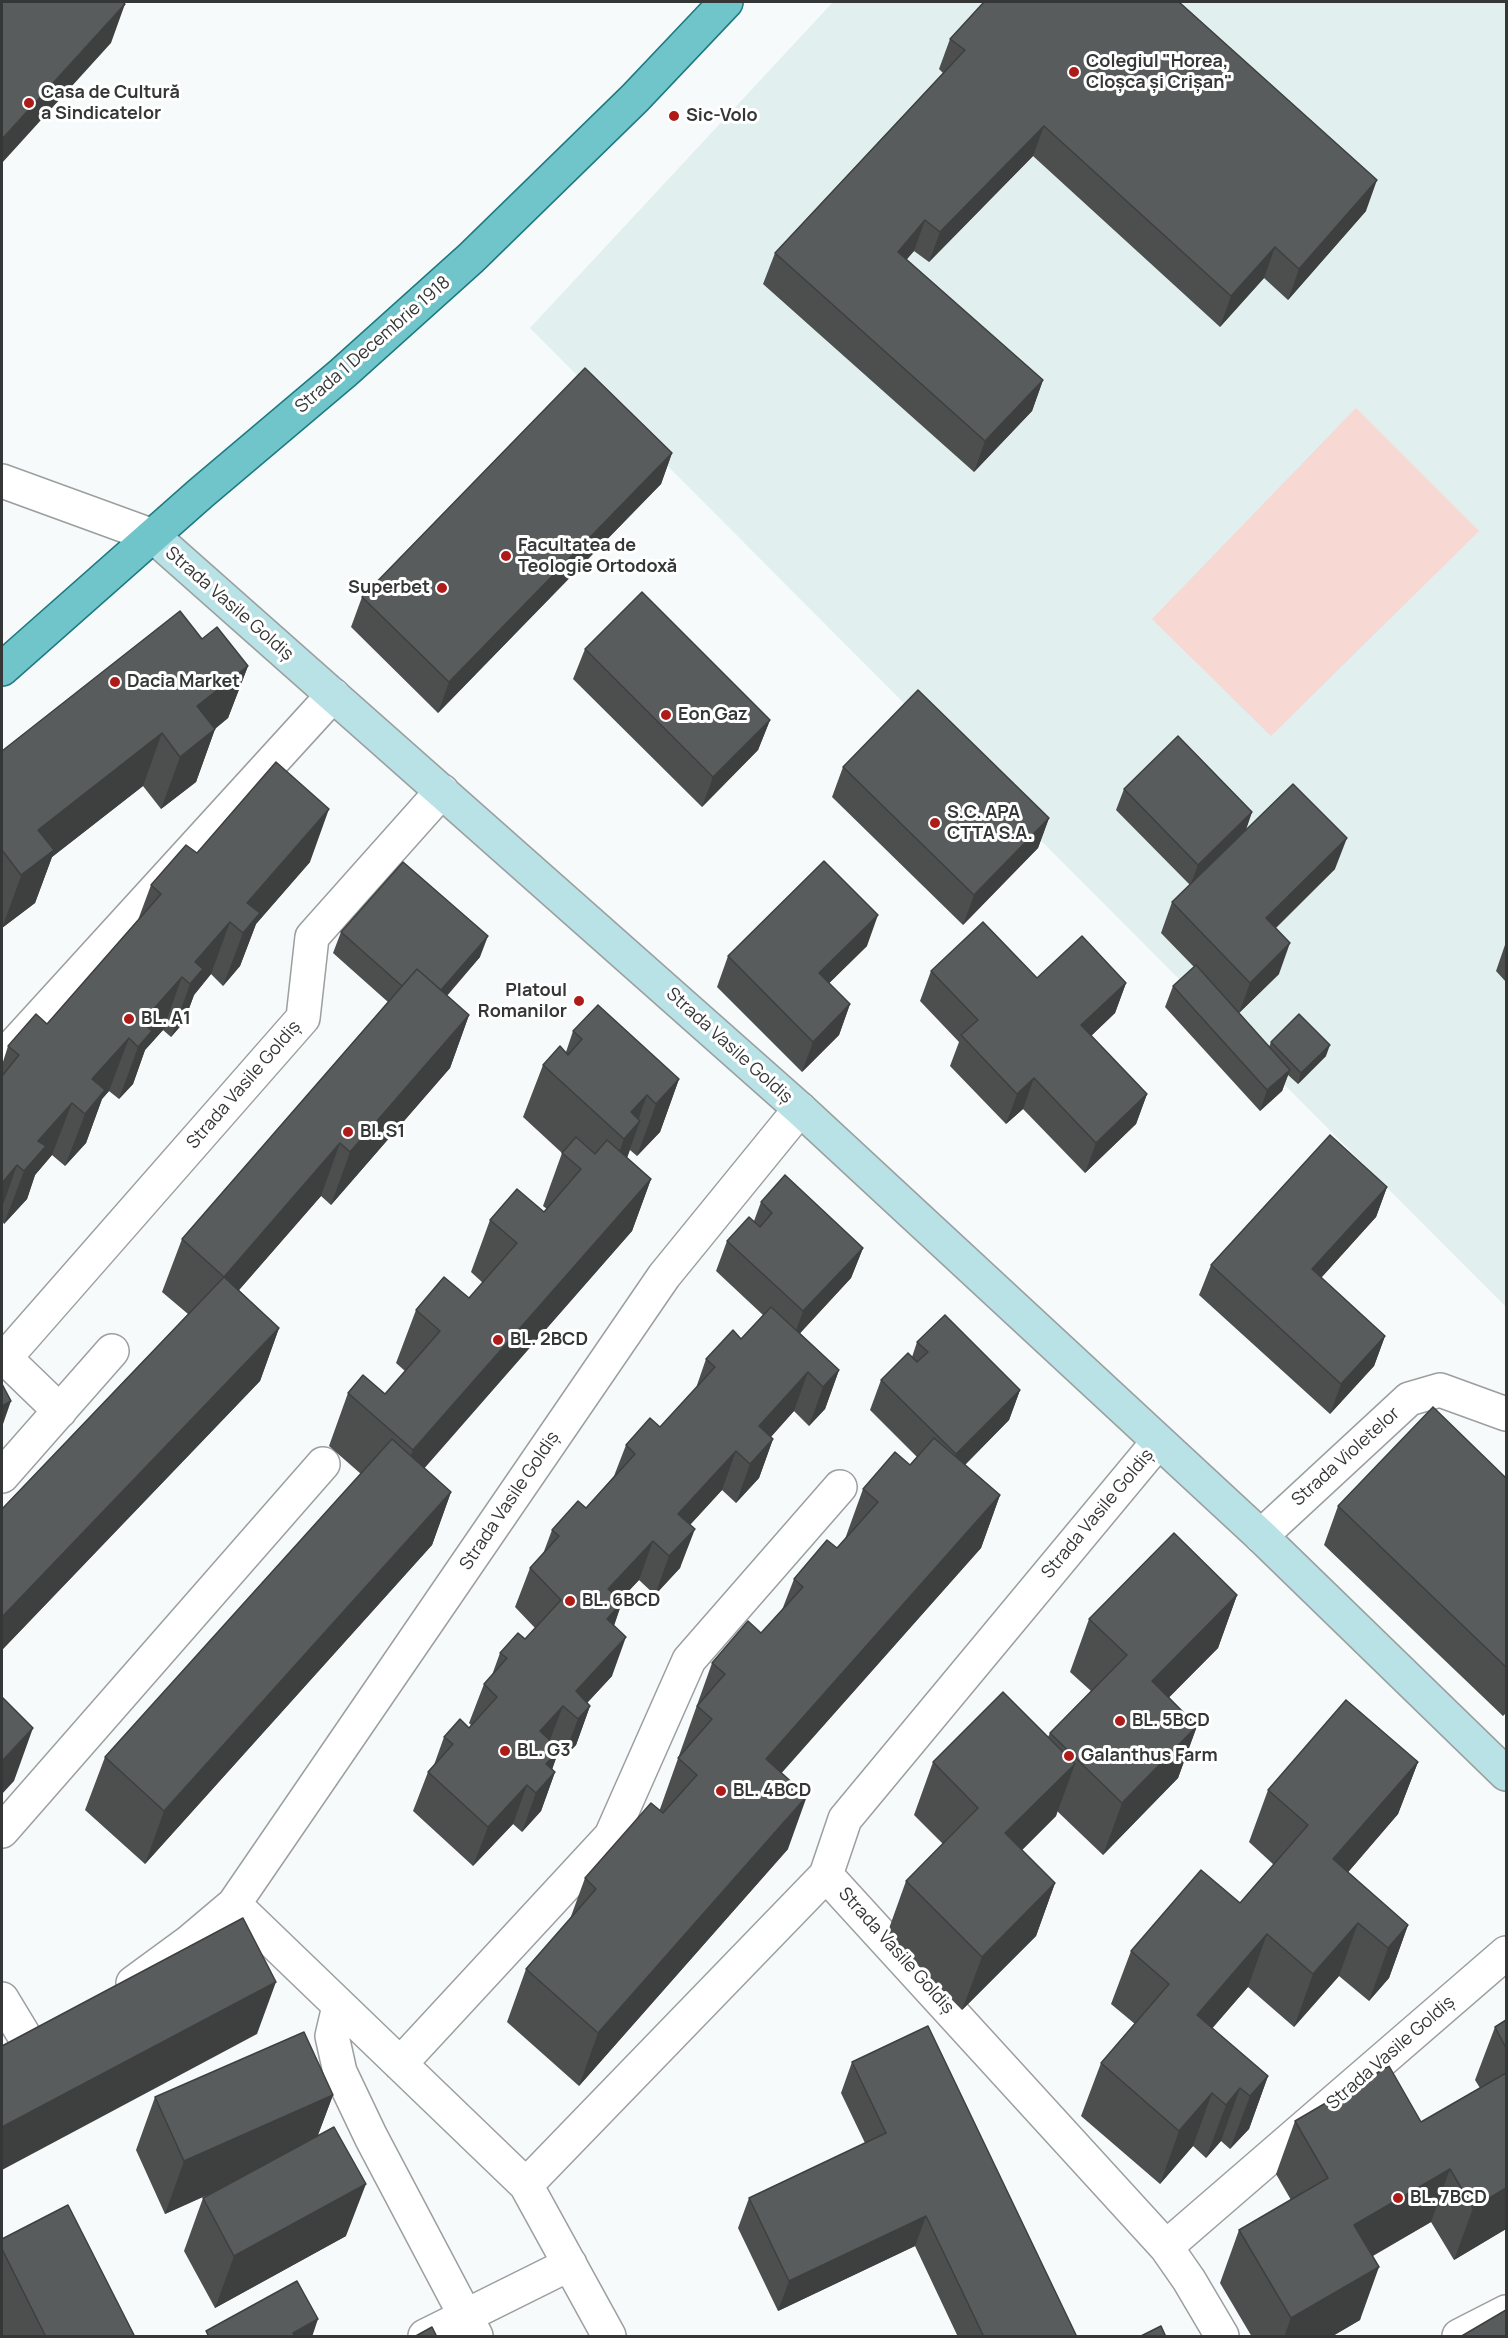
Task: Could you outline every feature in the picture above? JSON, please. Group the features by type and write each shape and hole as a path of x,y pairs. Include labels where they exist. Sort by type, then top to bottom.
{"main road":[{"name":"Strada 1 Decembrie 1918","path":"2,669 343,373 471,258 635,98 726,2"}],"street":[{"path":"2,481 153,536"},
{"name":"Strada Vasile Goldiș","path":"153,536 800,1109 1261,1536 1506,1774"},
{"path":"2,1058 333,695"},
{"name":"Strada Vasile Goldiș","path":"3,1358 303,1018 312,937 442,792"},
{"name":"Strada Vasile Goldiș","path":"109,1995 140,1979 234,1904 664,1276 800,1109"},
{"path":"2,1476 112,1351"},
{"path":"3,1358 60,1411"},
{"name":"Strada Violetelor","path":"1261,1536 1409,1399 1440,1390 1506,1414"},
{"name":"Strada Vasile Goldiș","path":"1158,1442 844,1820 826,1875 1166,2247 1189,2280 1222,2337"},
{"path":"2,1831 323,1464"},
{"path":"400,2064 611,1836 689,1660 840,1487"},
{"path":"526,2185 826,1875"},
{"path":"234,1904 526,2185 609,2337"},
{"name":"Strada Vasile Goldiș","path":"1166,2247 1506,1953"},
{"path":"2,1998 13,2043 57,2021"},
{"path":"339,2006 332,2036 340,2072 371,2137 470,2326"},
{"path":"424,2337 470,2326 570,2264"},
{"path":"1459,2337 1506,2312"}],"shaded area":[{"path":"833,2 1506,2 1506,1307 530,328"},
{"path":"1356,408 1479,531 1271,736 1152,619"}],"building":[{"name":"Casa de Cultură a Sindicatelor","path":"2,2 122,2 125,4 2,139"},
{"path":"984,2 1179,2 1377,180 1299,269 1275,247 1231,296 1044,126 940,232 925,220 898,252 1043,380 985,441 775,253 965,50 950,39"},
{"name":"Facultatea de Teologie Ortodoxă","path":"585,368 672,453 449,682 362,597"},
{"path":"642,592 770,720 713,777 585,649"},
{"path":"180,611 202,639 217,627 248,666 197,706 215,729 180,757 162,733 38,830 54,850 21,875 2,850 2,751"},
{"name":"S.C. APA CTTA S.A.","path":"918,690 1049,818 974,895 843,767"},
{"path":"1178,736 1252,812 1198,865 1124,789"},
{"name":"BL. A1","path":"276,762 329,809 247,903 260,913 243,933 230,922 195,962 203,969 190,984 182,977 142,1022 152,1031 138,1047 129,1038 92,1079 105,1090 85,1114 72,1103 38,1141 46,1146 24,1171 17,1165 2,1183 2,1076 19,1055 8,1046 36,1014 47,1024 161,894 151,885 186,845 197,853"},
{"path":"1293,784 1347,838 1266,918 1290,943 1250,983 1172,902"},
{"path":"824,861 878,915 819,973 850,1004 813,1042 728,956"},
{"path":"403,862 488,936 441,990 417,969 402,986 341,932"},
{"path":"983,922 1037,978 1082,936 1126,983 1081,1025 1147,1094 1096,1143 1034,1078 1017,1094 961,1035 978,1020 931,971"},
{"path":"1196,965 1290,1070 1267,1090 1173,986"},
{"path":"417,969 469,1015 350,1152 340,1143 224,1277 182,1239"},
{"path":"598,1005 679,1079 656,1104 647,1095 631,1112 640,1121 624,1139 543,1065 560,1046 568,1055 582,1039 573,1031"},
{"path":"1299,1014 1330,1045 1301,1073 1271,1042"},
{"path":"1330,1135 1387,1187 1312,1269 1385,1336 1341,1384 1211,1265"},
{"path":"576,1137 595,1154 607,1140 651,1179 413,1450 348,1393 363,1375 385,1394 440,1331 416,1310 444,1277 469,1298 517,1243 490,1220 517,1189 544,1212 581,1169 562,1153"},
{"path":"785,1175 863,1248 803,1311 727,1241 749,1217 760,1227 772,1213 761,1202"},
{"path":"224,1277 279,1328 2,1617 2,1509"},
{"name":"BL. 6BCD","path":"771,1307 839,1370 823,1387 808,1372 759,1426 773,1439 750,1464 736,1451 678,1514 695,1529 669,1556 653,1541 608,1589 622,1602 607,1619 626,1637 576,1691 590,1706 578,1719 563,1706 540,1731 559,1749 546,1764 555,1772 536,1793 527,1785 488,1827 428,1772 453,1744 444,1737 460,1719 469,1728 497,1697 484,1684 507,1658 500,1653 518,1633 525,1639 561,1600 530,1568 559,1536 552,1530 578,1501 586,1508 635,1454 626,1445 650,1418 660,1427 715,1367 706,1359 733,1330 741,1339"},
{"path":"945,1315 1020,1390 956,1454 881,1380 908,1353 917,1362 928,1352 917,1342"},
{"path":"2,1384 11,1401 2,1406"},
{"path":"1433,1407 1506,1478 1506,1667 1338,1506"},
{"name":"BL. 4BCD","path":"934,1438 1000,1495 766,1759 807,1796 598,2033 526,1969 596,1889 585,1878 651,1803 663,1813 697,1775 678,1758 712,1719 697,1706 725,1674 712,1663 748,1621 761,1633 803,1587 794,1579 827,1540 837,1548 878,1502 863,1489 895,1452 910,1465"},
{"path":"392,1439 451,1492 164,1811 105,1757"},
{"path":"1174,1533 1237,1595 1152,1681 1197,1726 1122,1803 1050,1733 1127,1655 1089,1619"},
{"path":"1003,1692 1075,1764 1005,1833 1055,1883 982,1957 906,1881 978,1808 933,1762"},
{"path":"2,1697 33,1728 2,1761"},
{"path":"1346,1700 1418,1762 1333,1859 1408,1925 1388,1948 1358,1923 1313,1974 1267,1934 1197,2015 1268,2076 1250,2096 1240,2088 1226,2105 1212,2093 1179,2131 1101,2063 1169,1984 1131,1951 1201,1870 1240,1903 1308,1825 1268,1790"},
{"path":"243,1918 276,1982 2,2127 2,2046"},
{"path":"1506,2020 1506,2048 1495,2027"},
{"path":"928,2026 1077,2337 984,2337 926,2216 789,2281 749,2198 886,2133 852,2062"},
{"path":"304,2032 333,2095 184,2161 155,2097"},
{"path":"1389,2066 1421,2122 1506,2073 1506,2188 1473,2208 1450,2169 1354,2225 1379,2267 1291,2318 1239,2230 1328,2178 1295,2121"},
{"path":"334,2127 366,2184 234,2256 203,2198"},
{"path":"68,2205 135,2337 46,2337 2,2249 2,2239"},
{"path":"297,2281 318,2319 293,2333 295,2337 209,2337 206,2331"},
{"path":"1506,2310 1506,2337 1460,2337"},
{"path":"1161,2326 1166,2337 1139,2337"},
{"path":"432,2327 437,2337 414,2337"}],"place":[{"name":"Colegiul \"Horea, Cloșca și Crișan\"","path":"1074,72"},
{"name":"Casa de Cultură a Sindicatelor","path":"29,103"},
{"name":"Sic-Volo","path":"674,116"},
{"name":"Facultatea de Teologie Ortodoxă","path":"506,556"},
{"name":"Superbet","path":"442,588"},
{"name":"Dacia Market","path":"115,682"},
{"name":"Eon Gaz","path":"666,715"},
{"name":"S.C. APA CTTA S.A.","path":"935,823"},
{"name":"Platoul Romanilor","path":"579,1001"},
{"name":"BL. A1","path":"129,1019"},
{"name":"Bl. S1","path":"348,1132"},
{"name":"BL. 2BCD","path":"498,1340"},
{"name":"BL. 6BCD","path":"570,1601"},
{"name":"BL. 5BCD","path":"1120,1721"},
{"name":"BL. G3","path":"505,1751"},
{"name":"Galanthus Farm","path":"1069,1756"},
{"name":"BL. 4BCD","path":"721,1791"},
{"name":"BL. 7BCD","path":"1398,2198"}]}
